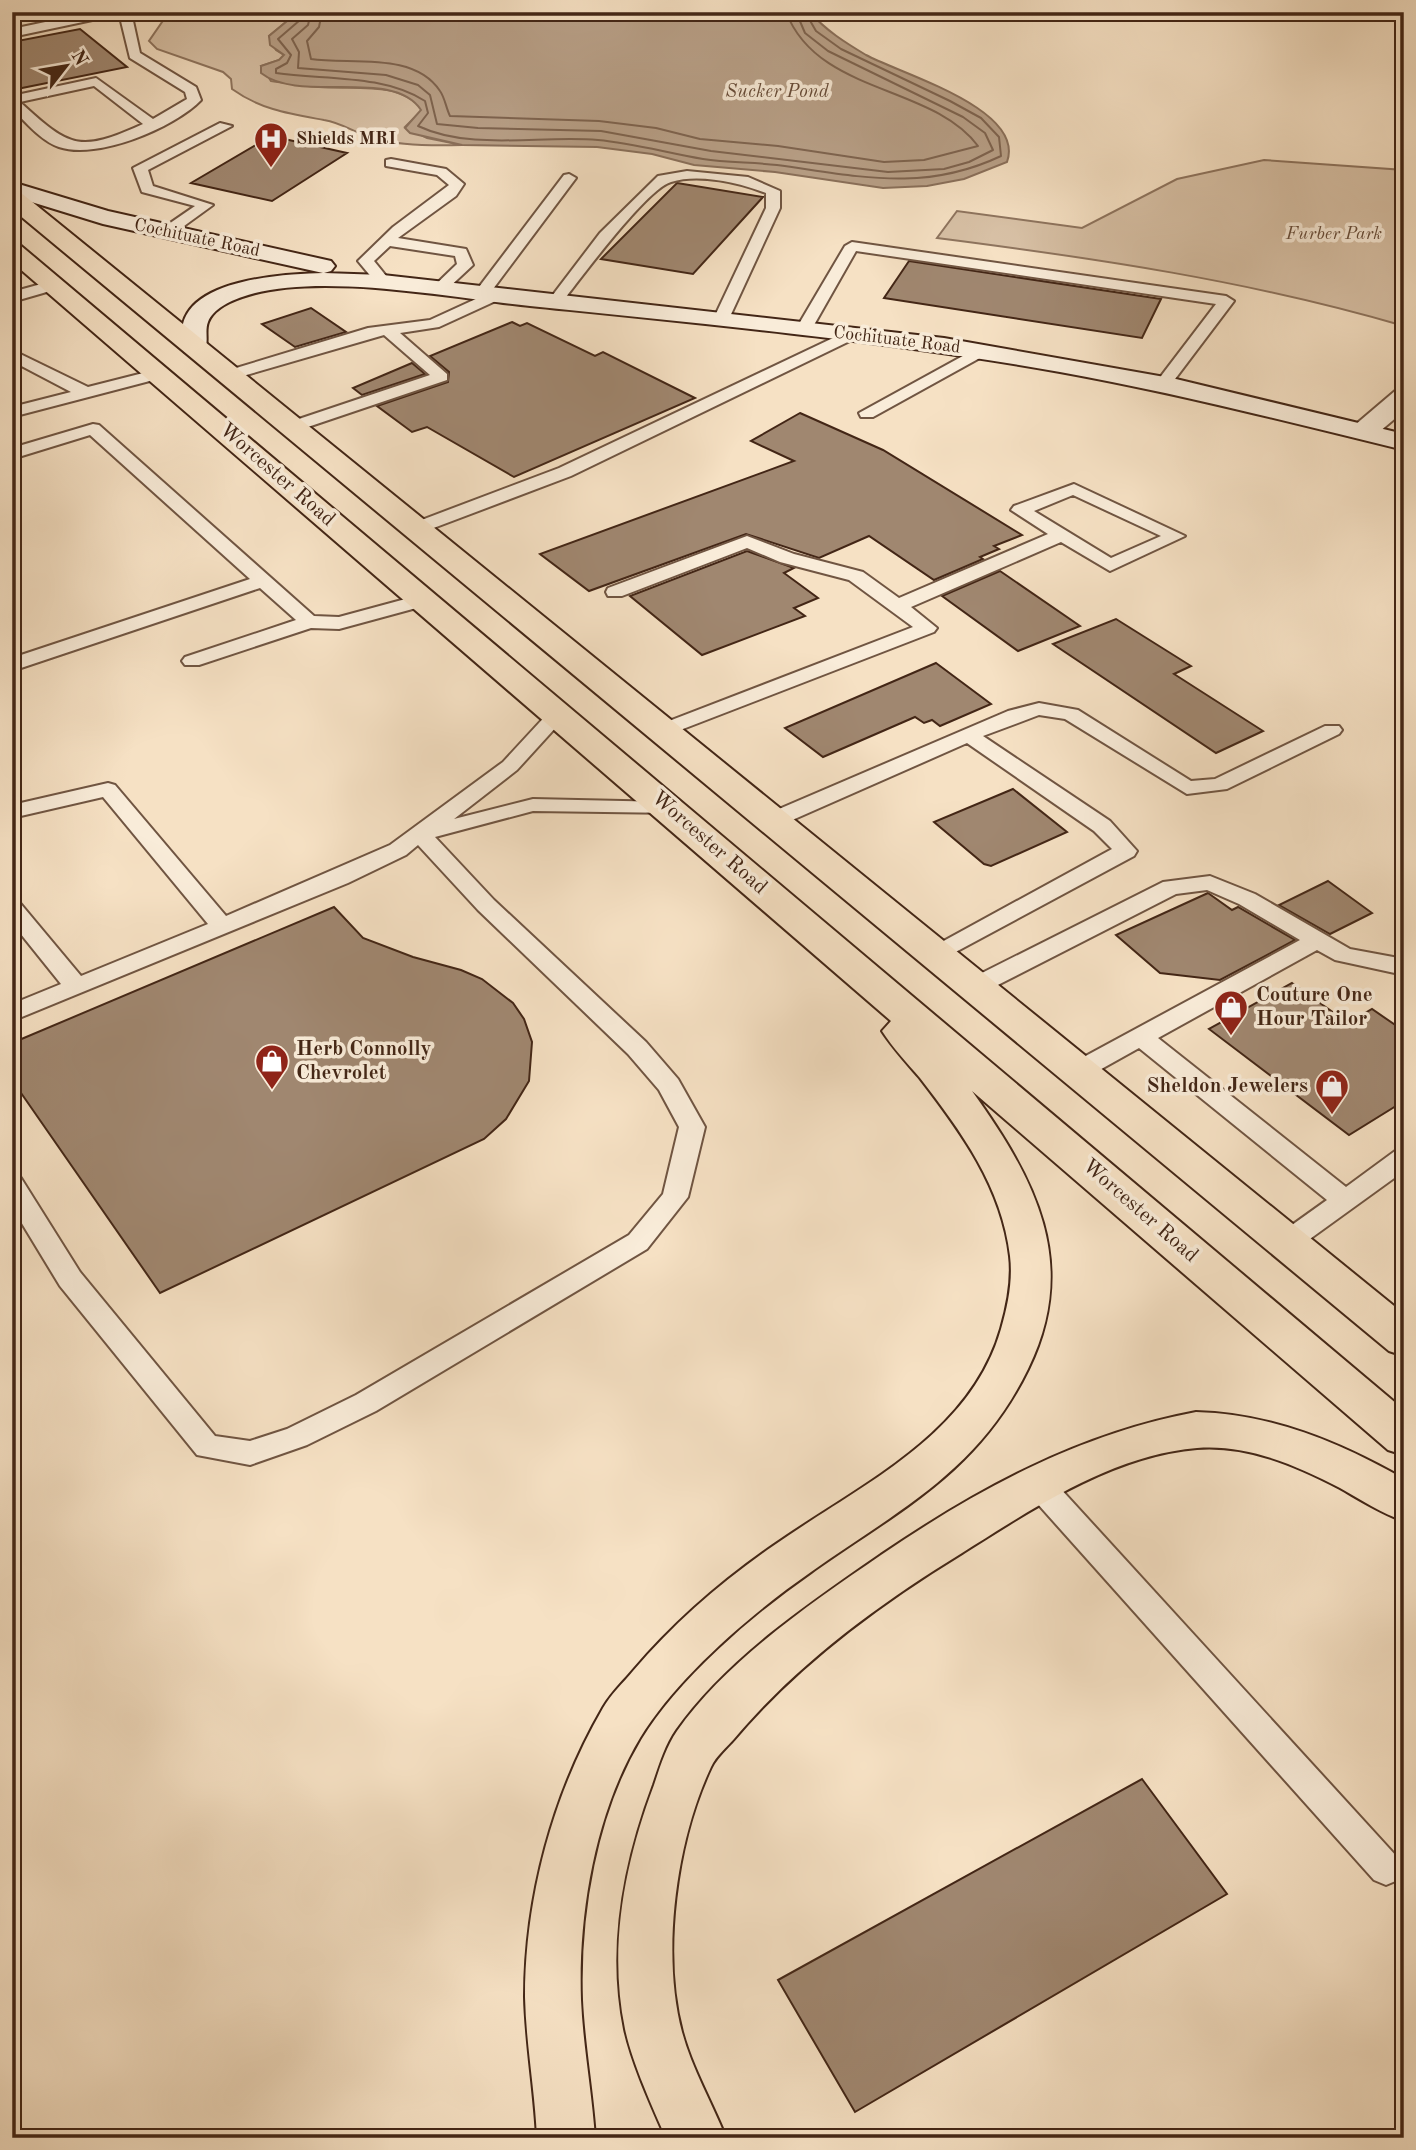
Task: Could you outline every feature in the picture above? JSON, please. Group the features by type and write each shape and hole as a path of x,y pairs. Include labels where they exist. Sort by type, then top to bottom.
{"highway":[{"path":"12,197 1404,1339"},
{"name":"Worcester Road","path":"12,250 1404,1437"},
{"path":"566,2138 553,1996 559,1892 585,1805 621,1724 674,1658 727,1609 792,1558 923,1472 973,1425 1006,1374 1029,1320 1032,1268 1022,1206 993,1149 954,1094 809,928"},
{"path":"697,2138 653,2026 645,1921 660,1833 695,1747 752,1681 822,1622 940,1542 1038,1484 1102,1454 1156,1437 1192,1430 1231,1429 1269,1437 1313,1454 1404,1502"}],"main road":[{"name":"Cochituate Road","path":"12,189 63,207 383,282"},
{"name":"Cochituate Road","path":"194,347 192,337 201,314 230,294 255,286 302,278 383,282 852,334 981,351 1163,384 1404,442"},
{"path":"1364,431 1404,397"}],"lane":[{"path":"12,33 112,12"},
{"path":"12,101 63,144 89,146 129,136 194,100 191,90 134,55 127,21 120,12"},
{"path":"12,101 96,82 151,124"},
{"path":"168,231 206,205 147,189 140,168 225,126"},
{"path":"383,282 366,261 386,241 451,193 457,184 441,172 391,163"},
{"path":"554,303 605,236 663,178 687,175 748,181 772,191 773,208 721,320"},
{"path":"229,375 388,330 433,324 488,295 569,178"},
{"path":"386,241 461,252 465,265 439,289"},
{"path":"804,329 852,246 1226,301 1163,384"},
{"path":"12,297 52,286"},
{"path":"293,427 441,377 388,330"},
{"path":"417,528 565,472 852,334"},
{"path":"867,413 981,351"},
{"path":"12,355 83,391"},
{"path":"12,412 83,391 159,374"},
{"path":"59,398 309,622"},
{"path":"12,454 93,429"},
{"path":"1074,489 1176,536 1110,565 1062,535 1020,510 1074,489"},
{"path":"897,606 1062,535"},
{"path":"615,592 747,541 786,558 856,576 927,628 663,730"},
{"path":"12,665 264,581"},
{"path":"192,661 309,622 339,623 424,600"},
{"path":"773,820 1015,715 1040,709 1071,715 1187,788 1220,785 1332,730"},
{"path":"12,1013 398,850 510,766 558,714"},
{"path":"937,954 1126,851 1102,826 968,735"},
{"path":"12,812 108,789 222,926"},
{"path":"420,834 533,805 668,808"},
{"path":"12,1185 70,1279 207,1447 250,1453 297,1437 366,1403 638,1242 675,1197 692,1127 669,1085 637,1048 486,905 420,834"},
{"path":"976,986 1171,887 1210,883 1247,900 1343,955 1404,967"},
{"path":"12,908 76,987"},
{"path":"1078,1070 1317,940"},
{"path":"1141,1037 1345,1200"},
{"path":"1287,1242 1404,1158"},
{"path":"1038,1484 1386,1869"}],"green space":[{"path":"169,12 298,12 269,36 276,50 284,55 279,60 261,66 271,81 319,87 375,88 402,94 422,110 405,127 427,138 462,145 418,145 386,141 368,137 331,121 288,113 254,102 232,89 231,79 223,72 157,49 149,41"},
{"name":"Furber Park","path":"1264,160 1404,170 1404,326 1289,296 1172,273 937,238 957,211 1082,228 1177,179"}],"water":[{"name":"Sucker Pond","path":"298,12 810,12 843,41 866,55 931,83 980,110 998,126 1008,143 1007,162 964,179 927,186 883,188 775,172 694,165 652,154 597,147 462,145 410,133 405,128 421,110 408,97 390,90 299,86 278,82 261,73 261,66 279,60 284,55 270,45 269,36"}],"building":[{"path":"80,29 127,67 12,90 12,42"},
{"path":"271,136 347,153 272,201 191,183"},
{"path":"677,183 763,197 693,274 601,259"},
{"path":"909,261 1161,299 1142,338 884,298"},
{"path":"311,308 346,332 295,347 262,324"},
{"path":"512,322 520,326 527,323 595,356 603,352 695,398 514,477 427,427 412,432 377,406 448,382 449,372 430,356"},
{"path":"412,363 425,374 362,395 353,388"},
{"path":"800,413 883,450 1022,535 994,546 999,549 980,557 983,559 934,580 869,536 819,558 746,534 589,591 540,554 794,461 751,441"},
{"path":"747,551 794,568 784,573 818,598 794,608 805,616 702,655 630,596"},
{"path":"1000,571 1080,626 1018,651 942,596"},
{"path":"1116,619 1191,666 1174,674 1263,731 1216,753 1053,644"},
{"path":"936,663 991,704 940,726 932,720 924,723 915,717 823,757 785,728"},
{"path":"1013,789 1067,832 991,866 984,864 934,822"},
{"path":"1328,881 1372,913 1330,934 1279,905"},
{"path":"1208,893 1232,910 1238,907 1295,940 1220,980 1160,973 1116,935"},
{"name":"Herb Connolly Chevrolet","path":"334,907 363,938 482,979 513,1003 524,1019 532,1042 529,1081 506,1119 484,1139 160,1293 12,1080 12,1043"},
{"path":"1292,983 1348,1023 1372,1009 1404,1031 1404,1101 1349,1135 1209,1029"},
{"path":"1142,1779 1227,1894 855,2112 778,1980"}],"place":[{"name":"Shields MRI","path":"271,169"},
{"name":"Couture One Hour Tailor","path":"1231,1037"},
{"name":"Herb Connolly Chevrolet","path":"272,1091"},
{"name":"Sheldon Jewelers","path":"1332,1116"}]}
